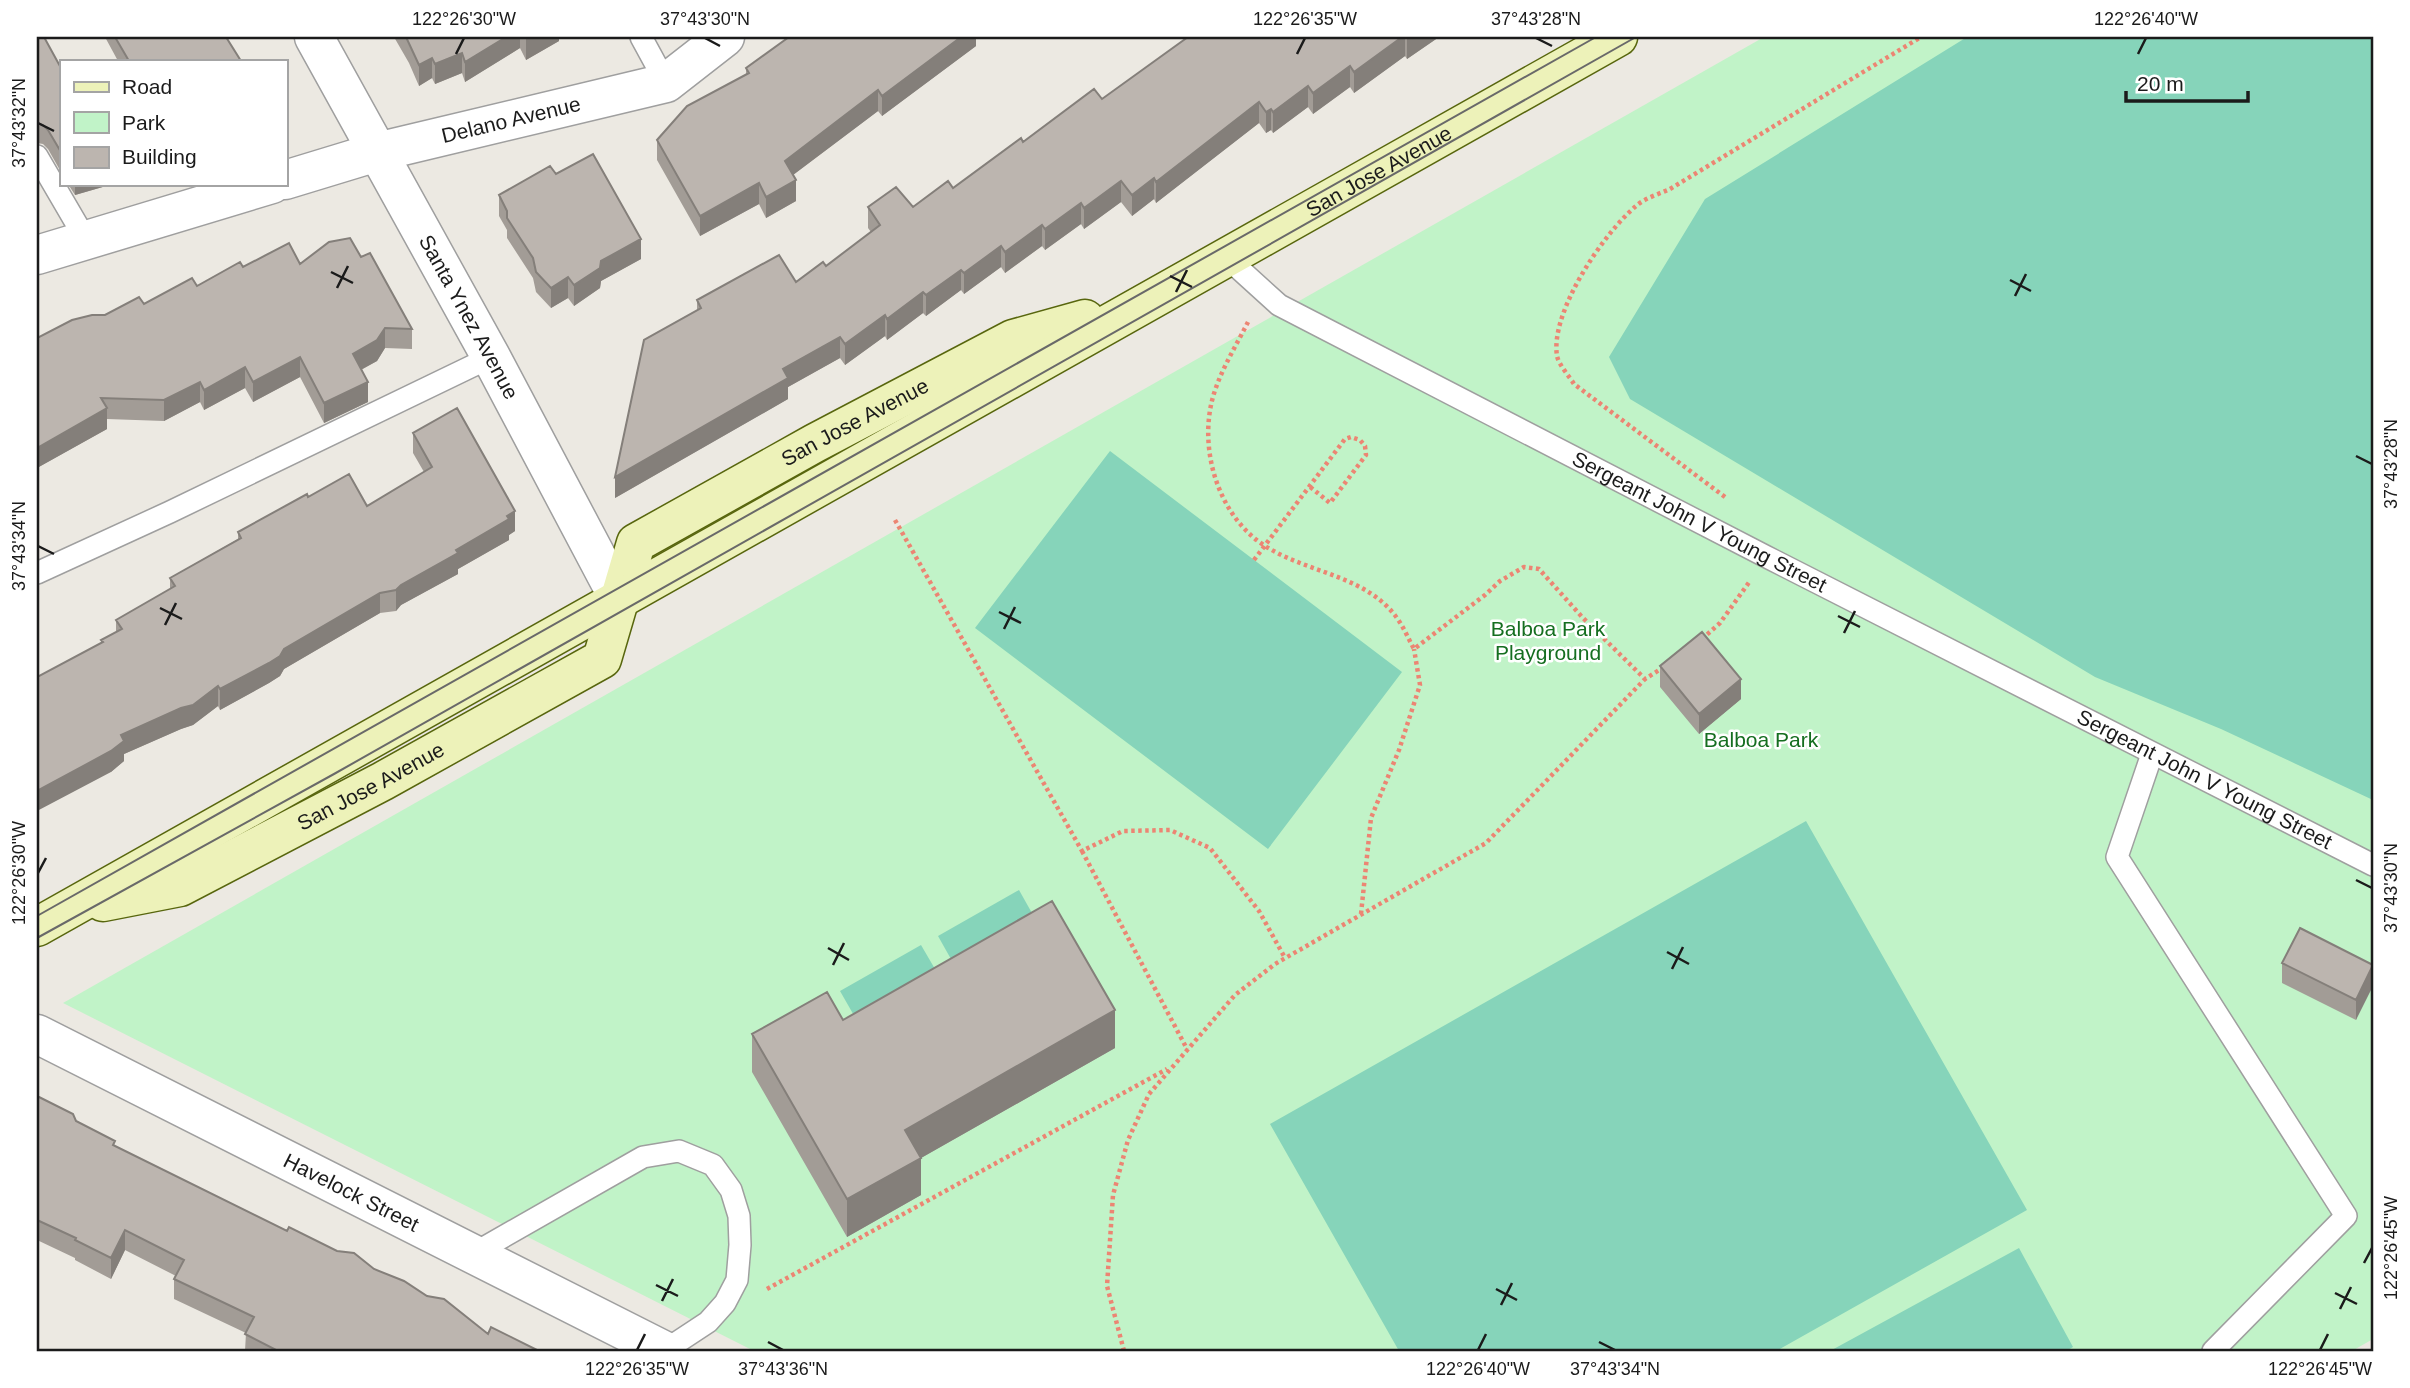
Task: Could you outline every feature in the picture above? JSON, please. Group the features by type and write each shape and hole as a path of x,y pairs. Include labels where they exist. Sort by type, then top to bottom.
{"main road":[{"name":"San Jose Avenue","path":"37,927 1618,37"}],"street":[{"name":"Santa Ynez Avenue","path":"314,37 491,357 619,599"},
{"name":"Delano Avenue","path":"287,179 377,152 666,83 725,37"},
{"path":"37,255 265,186"},
{"name":"Havelock Street","path":"37,1034 665,1351"}],"lane":[{"path":"641,37 666,83"},
{"path":"37,156 86,240"},
{"name":"Sergeant John V Young Street","path":"1225,256 1279,305 2373,866"},
{"path":"37,573 491,357"},
{"path":"2152,754 2117,857 2346,1216 2213,1351"},
{"path":"473,1254 643,1157 679,1151 713,1165 731,1191 739,1216 737,1280 725,1303 709,1322 665,1351"}],"path":[{"path":"1734,503 1574,384 1557,358 1558,333 1566,302 1608,236 1638,204 1670,189 1921,37"},
{"path":"1248,322 1219,381 1211,405 1209,459 1229,508 1244,529 1265,546 1288,558 1358,585 1380,599 1399,620 1414,649 1420,685 1399,750 1371,818 1361,914"},
{"path":"1254,560 1309,486 1345,439 1351,437 1360,440 1365,446 1366,455 1329,503 1309,486"},
{"path":"895,520 1082,850 1187,1049"},
{"path":"1414,649 1500,581 1524,567 1539,569 1583,618 1645,679"},
{"path":"1693,647 1720,623 1750,580"},
{"path":"1124,1351 1107,1286 1113,1195 1128,1140 1149,1094 1235,995 1284,958 1486,843 1645,679 1674,661"},
{"path":"1082,850 1123,831 1170,830 1210,848 1259,911 1284,958"},
{"path":"709,1322 1171,1067"}],"green space":[{"name":"Balboa Park","path":"1764,37 2373,37 2373,1339 2352,1351 754,1351 63,1003"},
{"path":"1967,37 2373,37 2373,800 2221,729 2095,677 1630,399 1609,357 1705,199"},
{"path":"1110,451 1402,672 1268,849 975,628"},
{"path":"1806,821 2027,1210 1776,1351 1399,1351 1270,1124"},
{"path":"1019,890 1046,938 965,984 938,936"},
{"path":"921,945 949,993 868,1040 840,991"},
{"path":"2019,1248 2073,1347 2066,1351 1830,1351"}],"building":[{"path":"37,37 44,37 60,66 60,150 48,130 37,123"},
{"path":"115,37 226,37 240,60 128,60"},
{"path":"406,37 506,37 465,62 462,53 435,64 432,58 419,65"},
{"path":"789,37 961,37 882,96 878,90 785,161 796,180 766,197 759,183 700,216 657,140 687,106 749,73 746,68"},
{"path":"1188,37 1402,37 1354,72 1350,66 1313,93 1308,86 1273,112 1271,109 1266,112 1259,102 1156,182 1154,178 1132,195 1121,181 1084,208 1081,203 1045,229 1042,225 1005,252 1001,246 964,273 961,270 926,295 923,292 887,319 885,315 845,344 840,337 783,369 788,378 615,477 644,340 701,308 697,300 779,255 796,282 823,262 826,266 880,225 868,207 896,187 913,207 948,181 953,188 1021,138 1023,142 1094,89 1102,99"},
{"path":"593,154 641,239 601,261 600,268 574,285 568,277 551,288 536,272 533,258 507,218 507,211 499,195 550,166 556,174"},
{"path":"350,238 361,257 370,253 412,329 385,328 377,340 353,354 368,382 324,403 300,357 253,382 245,367 204,390 200,382 164,400 101,398 107,408 37,448 37,338 72,320 105,315 139,297 144,304 192,278 197,286 240,262 243,267 289,243 300,264 329,242"},
{"path":"457,408 515,511 507,516 509,519 396,590 380,593 284,649 280,656 269,663 220,689 218,686 193,705 121,735 124,741 111,751 37,791 37,677 103,642 101,640 122,629 116,620 175,586 170,578 241,538 238,532 307,494 308,497 349,474 367,506 432,467 413,433"},
{"path":"1702,632 1741,679 1699,714 1660,666"},
{"path":"1052,901 1115,1010 905,1130 921,1158 847,1199 752,1034 827,992 843,1020"},
{"path":"2300,928 2373,965 2356,1000 2282,963"},
{"path":"39,1097 73,1114 76,1121 115,1141 113,1145 287,1231 289,1227 337,1251 354,1253 374,1269 404,1281 427,1296 444,1299 488,1334 491,1327 539,1351 278,1351 245,1334 254,1317 174,1279 184,1260 125,1230 111,1258 37,1220"}],"tram line":[{"path":"37,916 1596,37"},
{"path":"37,938 334,774 1636,37"}],"park label":[{"name":"Balboa Park Playground","path":"1548,641"}]}
